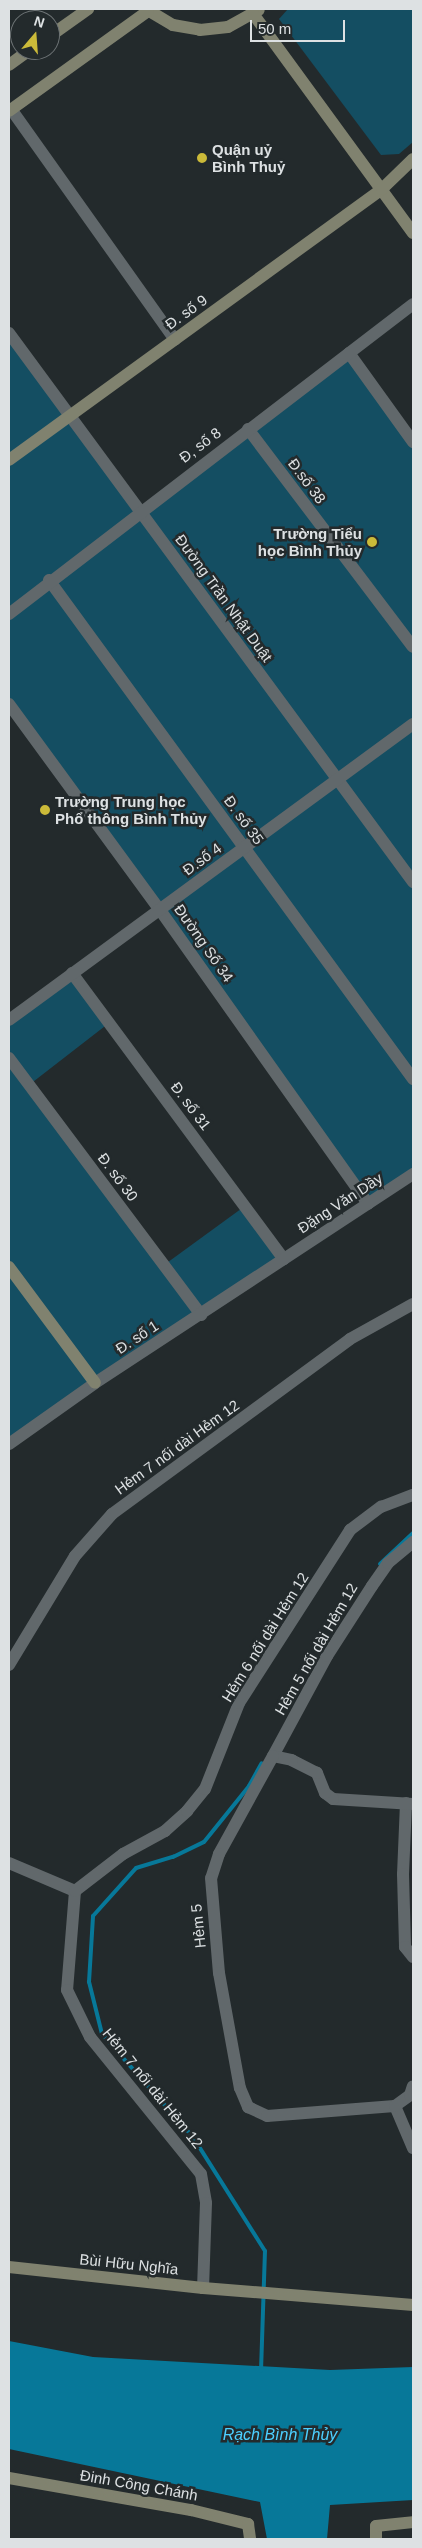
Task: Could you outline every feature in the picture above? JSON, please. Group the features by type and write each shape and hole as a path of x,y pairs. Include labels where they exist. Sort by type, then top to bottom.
{"street":[{"path":"60,29 88,9"},
{"path":"175,340 9,109 147,10 173,25 200,30 228,27 257,12 413,234"},
{"name":"Đ. số 9","path":"9,460 382,188 413,159"},
{"name":"Đ, số 8","path":"9,614 49,580 140,510 413,304"},
{"name":"Đường Trần Nhật Duật","path":"9,333 413,882"},
{"path":"349,353 413,442"},
{"name":"Đ.số 38","path":"248,429 413,647"},
{"name":"Đ. số 35","path":"49,580 413,1079"},
{"name":"Đường Số 34","path":"9,704 160,910 368,1204"},
{"name":"Đ.số 4","path":"9,1020 413,724"},
{"name":"Đ. số 31","path":"72,973 284,1259"},
{"name":"Đ. số 30","path":"9,1058 201,1315"},
{"name":"Đặng Văn Dầy","path":"284,1259 413,1174"},
{"name":"Đ. số 1","path":"9,1444 95,1383 284,1259"},
{"path":"9,1266 95,1383"},
{"name":"Hẻm 7 nối dài Hẻm 12","path":"9,1665 75,1556 112,1514 350,1339 413,1304"},
{"name":"Hẻm 6 nối dài Hẻm 12","path":"75,1891 124,1854 165,1830 187,1811 205,1789 239,1703 350,1530 381,1508 413,1495"},
{"name":"Hẻm 5 nối dài Hẻm 12","path":"273,1756 327,1656 372,1586 388,1563 413,1542"},
{"path":"273,1756 292,1760 317,1772 325,1792 333,1798 410,1804 403,1874 405,1946 413,1957"},
{"name":"Hẻm 5","path":"273,1756 219,1854 211,1878 219,1973 240,2088 248,2107 267,2116 395,2106"},
{"path":"9,1863 75,1891"},
{"name":"Hẻm 7 nối dài Hẻm 12","path":"75,1891 67,1990 90,2037 201,2174 206,2203 203,2288"},
{"path":"413,2086 410,2095 395,2106 413,2148"},
{"name":"Bùi Hữu Nghĩa","path":"9,2267 203,2288 413,2306"},
{"name":"Đinh Công Chánh","path":"9,2478 191,2510 248,2524 250,2539"},
{"path":"376,2539 376,2526 413,2522"}],"shaded area":[{"path":"288,9 413,9 413,142 399,154 381,155 279,19"},
{"path":"9,333 139,510 348,359 413,449 413,1174 368,1204 9,704"},
{"path":"72,973 109,1023 29,1085 164,1265 245,1206 284,1259 9,1443 9,1020"}],"water":[{"name":"Rạch Bình Thủy","path":"9,2341 93,2357 330,2370 413,2367 413,2500 330,2505 327,2539 267,2539 260,2502 9,2449"}],"waterway":[{"path":"380,1564 413,1533"},
{"path":"261,2371 265,2251 193,2137 102,2034 89,1982 93,1916 136,1868 173,1857 204,1842 249,1786 262,1763"}],"place":[{"name":"Quận uỷ Bình Thuỷ","path":"202,158"},
{"name":"Trường Tiểu học Bình Thủy","path":"372,542"},
{"name":"Trường Trung học Phổ thông Bình Thủy","path":"45,810"}]}
